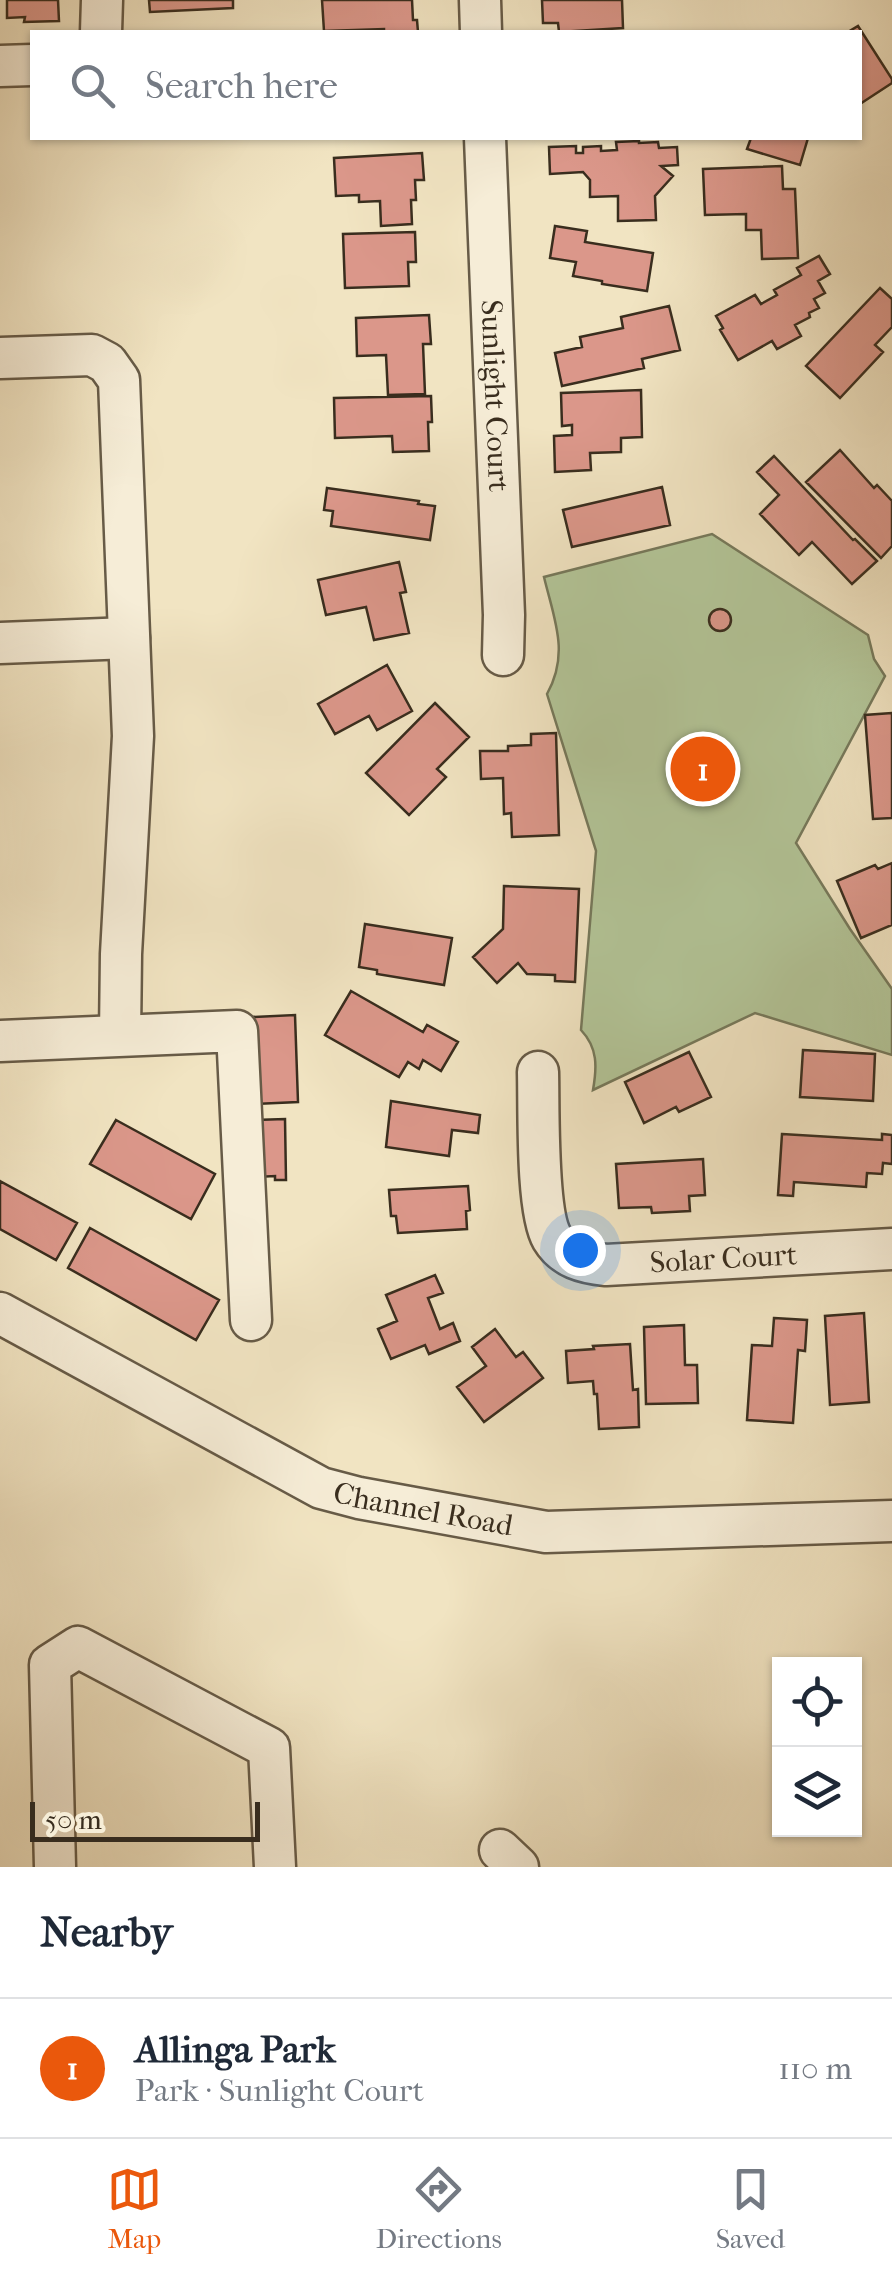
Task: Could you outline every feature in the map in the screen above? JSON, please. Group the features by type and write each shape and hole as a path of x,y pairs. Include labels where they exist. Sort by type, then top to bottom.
{"street":[{"path":"101,30 102,0"},
{"path":"480,0 481,30"},
{"path":"0,66 30,65"},
{"name":"Sunlight Court","path":"485,140 504,655"},
{"path":"0,358 92,355 107,363 119,380 132,736 120,1035"},
{"path":"0,643 129,638"},
{"path":"0,1041 237,1031 251,1320"},
{"name":"Solar Court","path":"538,1072 543,1210 552,1238 574,1259 606,1265 892,1250"},
{"name":"Channel Road","path":"0,1314 321,1488 359,1498 546,1532 892,1521"},
{"path":"55,1867 50,1666 78,1647 269,1748 274,1867"}],"green space":[{"path":"712,534 868,635 874,659 885,676 796,843 892,989 892,1055 755,1013 593,1090 595,1058 581,1030 596,851 547,694 559,650 544,577"}],"building":[{"path":"7,0 58,0 59,21 24,22 25,17 7,18"},
{"path":"149,0 233,0 233,8 150,12"},
{"path":"322,0 412,0 418,30 384,29 324,30"},
{"path":"542,0 622,0 623,28 559,30 558,23 543,23"},
{"path":"862,32 892,79 892,83 862,103"},
{"path":"750,140 807,140 800,165 747,149"},
{"path":"616,142 658,142 659,148 677,147 678,165 661,166 673,176 655,196 656,220 618,221 618,196 590,197 590,180 583,172 550,174 549,147 576,146 576,153 583,153 583,147 617,150"},
{"path":"422,153 424,180 415,180 412,224 381,226 380,201 359,202 359,195 336,196 334,158"},
{"path":"782,166 783,189 795,189 798,258 762,259 761,230 746,230 746,214 705,215 703,169"},
{"path":"555,226 587,231 585,242 653,253 647,291 573,276 576,262 550,258"},
{"path":"415,232 416,262 408,262 409,286 345,288 343,234"},
{"path":"819,256 830,274 818,281 825,293 814,299 819,308 795,325 801,336 777,349 772,341 738,360 716,316 755,295 761,304 777,295 774,290 801,275 797,268"},
{"path":"880,288 892,299 892,327 875,345 883,352 840,398 806,366"},
{"path":"669,306 680,350 642,359 644,368 562,386 555,353 582,347 580,337 623,328 621,317"},
{"path":"429,315 431,344 423,344 425,394 388,395 386,355 357,356 356,318"},
{"path":"641,390 642,437 621,438 621,452 590,453 591,470 555,472 554,436 572,435 572,425 562,426 561,393"},
{"path":"431,396 429,451 393,452 392,436 335,438 334,398"},
{"path":"840,450 874,488 877,485 892,501 892,546 881,558 806,482"},
{"path":"774,456 877,561 852,584 812,542 799,555 760,514 779,495 757,472"},
{"path":"662,487 670,525 572,547 563,510"},
{"path":"327,488 435,506 430,540 331,526 333,511 324,510"},
{"path":"399,562 406,592 400,593 409,633 374,640 366,607 326,615 318,580"},
{"path":"720,609 728,612 728,628 720,631 712,628 709,620 712,612"},
{"path":"387,665 412,711 377,730 369,716 335,734 318,704"},
{"path":"435,703 469,737 437,769 446,777 409,815 366,773"},
{"path":"892,713 892,818 873,819 865,715"},
{"path":"556,733 559,835 512,837 511,813 504,814 503,778 481,779 480,751 508,751 508,746 531,745 531,734"},
{"path":"892,863 892,925 861,938 837,881 875,865 878,869"},
{"path":"504,886 579,889 575,982 555,981 555,975 527,974 518,963 497,983 473,957 503,929"},
{"path":"365,924 452,938 444,985 377,974 377,970 359,967"},
{"path":"351,991 423,1032 427,1025 458,1042 441,1071 423,1060 419,1069 408,1062 399,1077 325,1035"},
{"path":"295,1015 298,1102 255,1104 252,1017"},
{"path":"803,1050 875,1054 873,1101 800,1097"},
{"path":"689,1052 711,1097 679,1112 676,1107 644,1123 625,1082"},
{"path":"391,1101 480,1115 478,1133 452,1130 449,1156 386,1147"},
{"path":"285,1119 286,1180 256,1177 255,1120"},
{"path":"116,1120 215,1174 191,1219 90,1164"},
{"path":"782,1134 882,1140 882,1134 892,1135 892,1164 883,1163 882,1174 867,1173 866,1187 794,1182 793,1196 778,1195"},
{"path":"703,1159 705,1195 689,1196 690,1211 652,1213 651,1207 619,1208 616,1164"},
{"path":"0,1181 77,1223 56,1260 0,1229"},
{"path":"468,1186 467,1229 398,1233 396,1216 391,1216 389,1190"},
{"path":"90,1228 219,1300 196,1340 68,1268"},
{"path":"435,1275 443,1293 428,1298 440,1329 453,1323 460,1341 429,1354 425,1345 391,1359 378,1329 397,1321 386,1295"},
{"path":"864,1313 869,1402 830,1405 825,1316"},
{"path":"774,1318 807,1320 805,1351 798,1350 793,1423 747,1420 752,1345 772,1346"},
{"path":"684,1325 685,1365 697,1365 698,1403 646,1404 644,1327"},
{"path":"495,1329 516,1357 523,1352 543,1378 484,1422 457,1387 486,1366 472,1347"},
{"path":"630,1344 633,1390 638,1389 639,1427 599,1429 593,1381 568,1383 566,1351"}],"place":[{"name":"Allinga Park","path":"703,769"}]}
